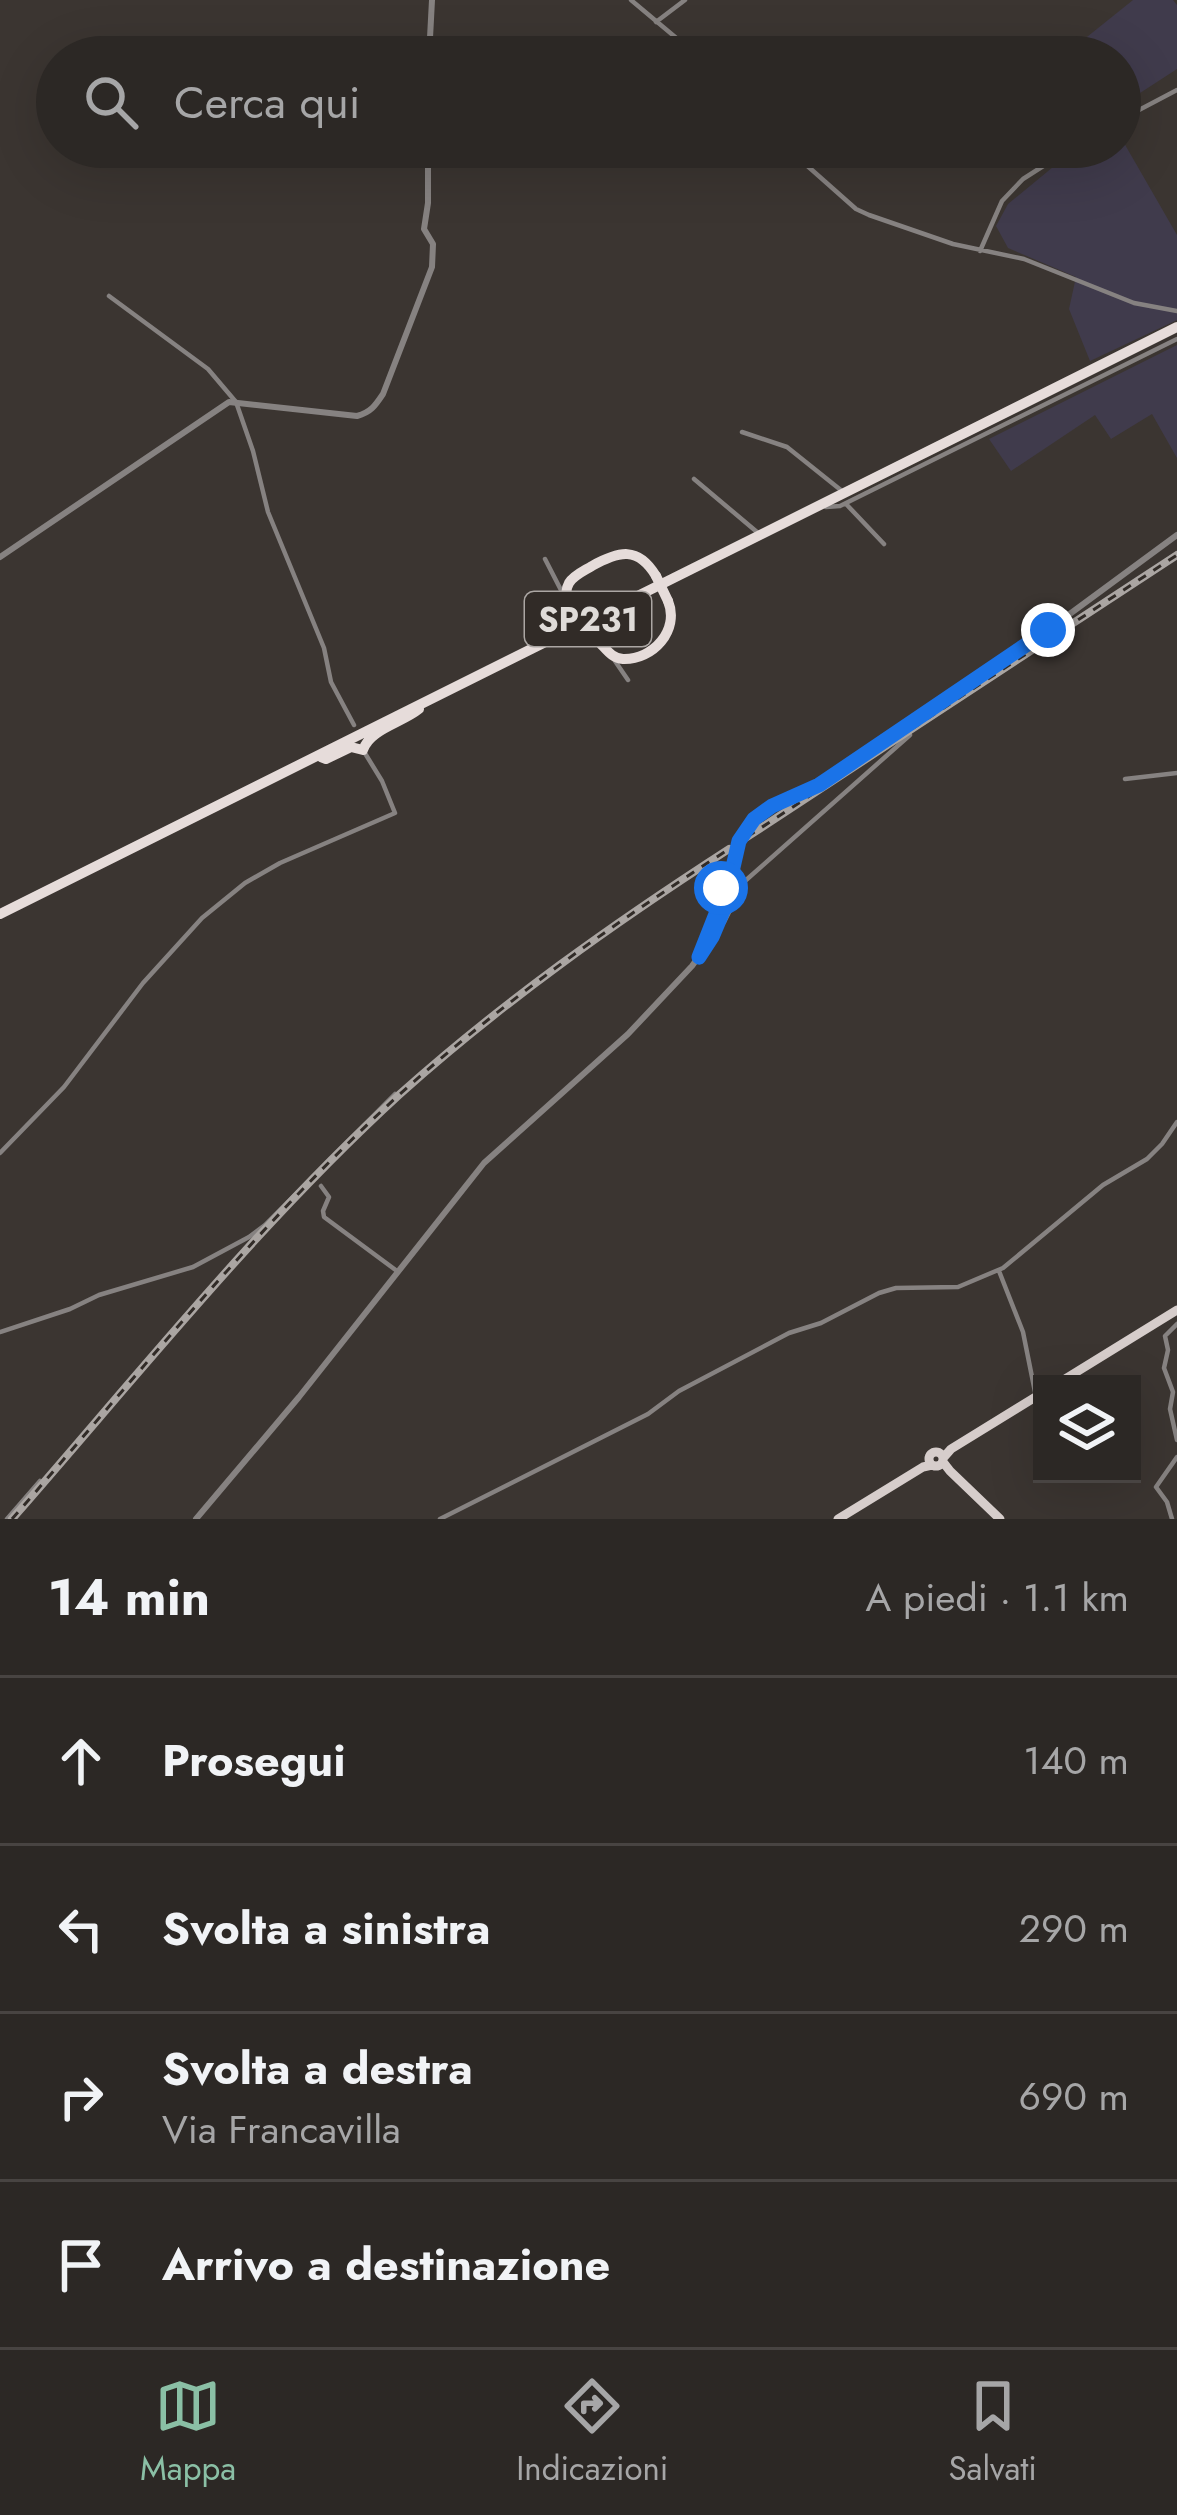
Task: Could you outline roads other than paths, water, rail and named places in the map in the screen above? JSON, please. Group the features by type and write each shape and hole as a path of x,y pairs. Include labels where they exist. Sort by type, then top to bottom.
{"highway":[{"name":"SP231","path":"319,756 1177,331"},
{"name":"SP231","path":"0,917 600,613 1177,331"},
{"path":"564,586 619,554 646,562 673,617 669,632 656,646 620,660"},
{"path":"564,586 582,614 600,613"},
{"path":"547,640 568,624 564,586"},
{"path":"620,660 602,636 607,623 643,598"},
{"path":"564,637 592,637 620,660"},
{"path":"319,756 326,759 351,747 363,750 369,738 419,709"},
{"path":"319,756 352,735 354,725 366,728 404,711"}],"main road":[{"path":"1072,1375 1177,1310"},
{"path":"838,1519 1033,1399"},
{"path":"939,1461 1000,1519"}],"street":[{"path":"431,36 432,0"},
{"path":"631,0 673,36"},
{"path":"656,22 686,0"},
{"path":"1141,109 1177,90"},
{"path":"0,557 229,402 344,415 368,413 383,394 427,284 433,251 424,229 428,168"},
{"path":"810,168 856,209 980,251 1024,259 1134,303 1177,311"},
{"path":"980,251 1002,201 1040,168"},
{"path":"109,296 208,369 236,402 268,512 324,648 331,682 354,725"},
{"path":"739,546 741,540 842,490 1177,331"},
{"path":"826,507 845,504 1177,331"},
{"path":"742,432 787,447 842,490"},
{"path":"694,479 757,532"},
{"path":"845,504 884,544"},
{"path":"722,921 739,841 754,819 807,792 1031,642 1177,535"},
{"path":"544,559 564,586"},
{"path":"196,1519 484,1163 628,1034 699,957 745,881 910,735"},
{"path":"0,1153 64,1087 143,982 202,917 280,863 394,813 363,750"},
{"path":"1125,779 1177,773"},
{"path":"699,957 716,914 722,881 745,881"},
{"path":"0,1332 193,1267 249,1237 395,1094"},
{"path":"440,1519 648,1414 679,1391 789,1334 880,1293 896,1288 958,1287 998,1270 1102,1185 1147,1159 1177,1121"},
{"path":"321,1186 328,1197 324,1217 397,1271"},
{"path":"998,1270 1010,1293 1034,1375"},
{"path":"1177,1324 1165,1336 1164,1368 1173,1392 1170,1409 1177,1440"},
{"path":"1168,1350 1177,1354"},
{"path":"1172,1519 1156,1486 1177,1457"},
{"path":"7,1519 40,1481"}],"railway":[{"path":"747,837 1177,555"},
{"path":"12,1519 248,1247 400,1094 560,965 729,849"}]}
